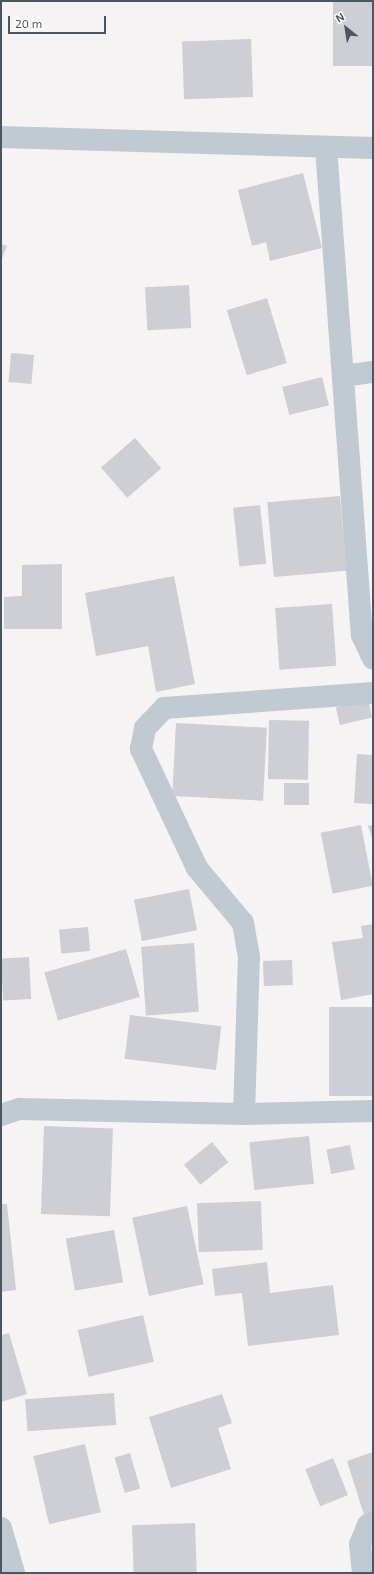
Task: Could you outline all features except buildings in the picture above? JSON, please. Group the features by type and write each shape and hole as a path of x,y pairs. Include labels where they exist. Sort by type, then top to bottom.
{"street":[{"path":"1,137 373,148"},
{"path":"326,147 343,376 367,618 362,635 373,659"},
{"path":"343,376 373,372"},
{"path":"244,1114 249,957 243,924 197,868 141,749 145,728 164,708 373,693"},
{"path":"1,1115 20,1109 244,1114 373,1111"},
{"path":"363,1573 360,1544 368,1525 373,1523"},
{"path":"1,1528 14,1573"}]}
